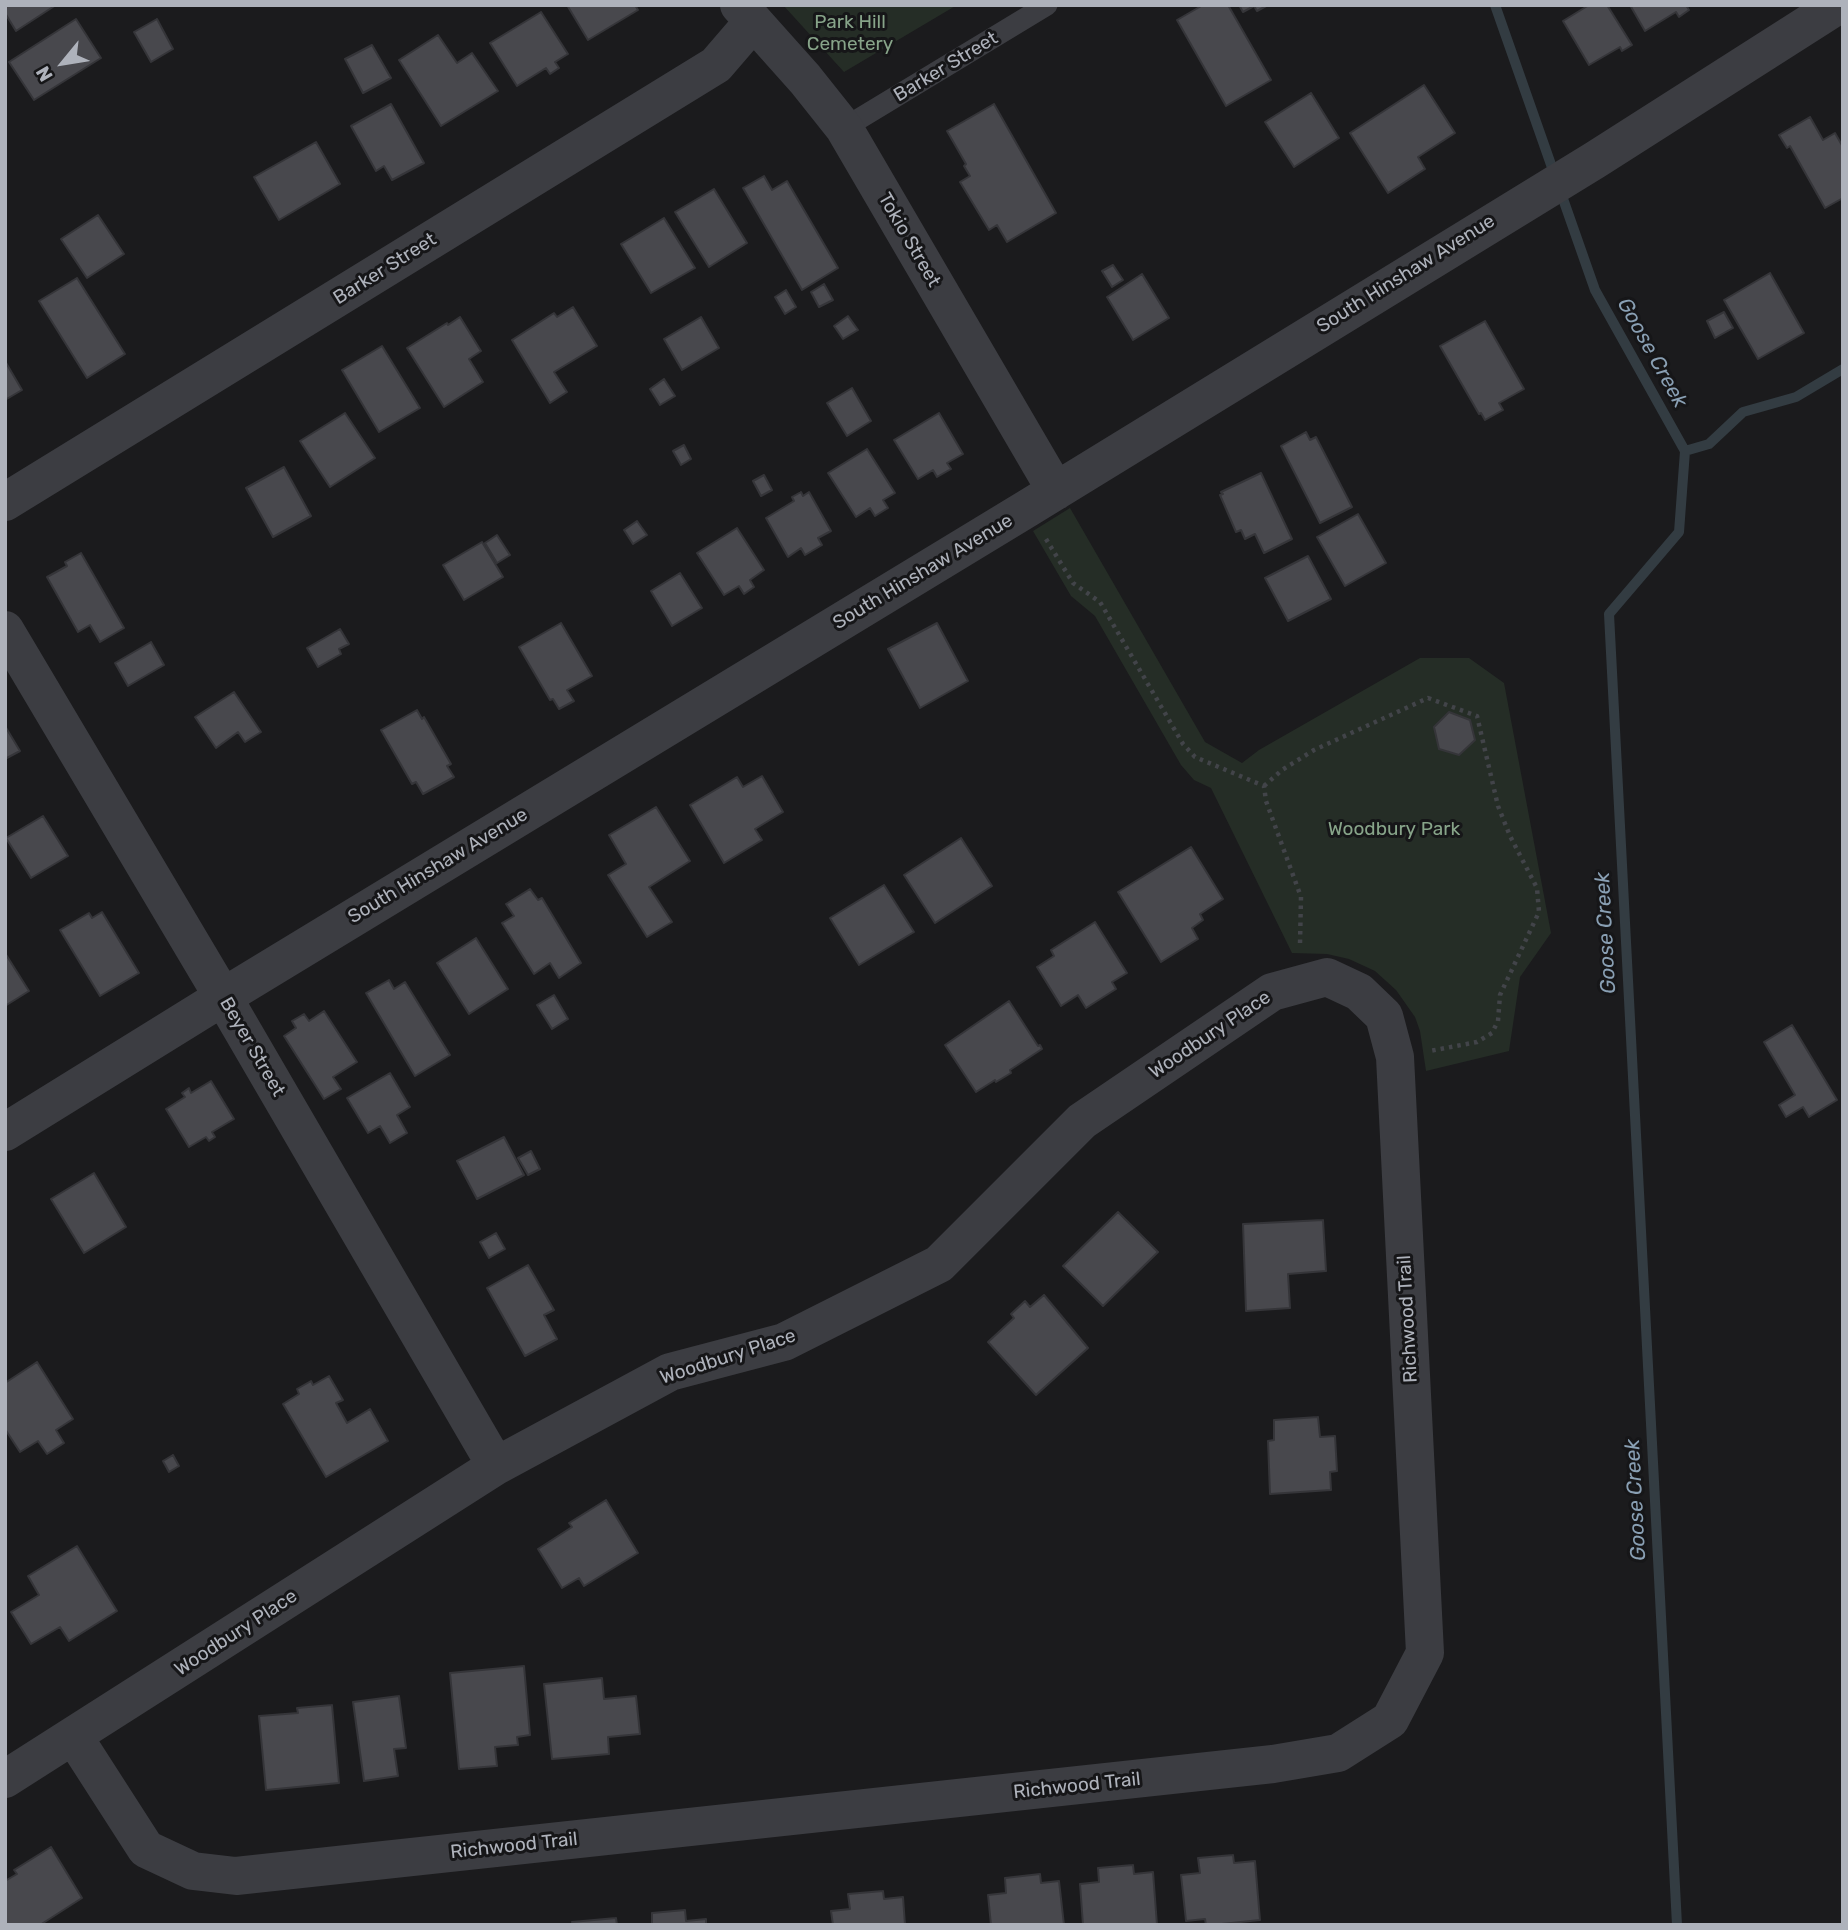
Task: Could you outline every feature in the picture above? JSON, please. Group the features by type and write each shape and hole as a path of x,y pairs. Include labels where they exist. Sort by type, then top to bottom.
{"street":[{"name":"South Hinshaw Avenue","path":"5,1132 1595,160 1838,5"},
{"name":"Tokio Street","path":"746,14 805,79 844,128 1042,499"},
{"name":"Barker Street","path":"5,502 716,65 746,14"},
{"name":"Beyer Street","path":"5,630 223,997 496,1466"},
{"name":"Woodbury Place","path":"5,1779 496,1466 670,1371 784,1342 939,1264 1082,1121 1272,992 1326,977 1359,992"},
{"name":"Richwood Trail","path":"74,1737 146,1849 192,1871 236,1876 1273,1765 1338,1753 1390,1720 1425,1653 1395,1057 1384,1016 1359,992"}],"lane":[{"name":"Barker Street","path":"844,128 1047,5"}],"path":[{"path":"1042,499 1073,583 1100,602 1183,744 1195,757 1264,786"},
{"path":"1264,786 1282,770 1314,750 1429,698 1477,716 1498,806 1537,888 1539,912 1500,995 1499,1021 1492,1033 1477,1042 1395,1057"},
{"path":"1264,786 1266,801 1301,897 1300,985"}],"green space":[{"name":"Park Hill Cemetery","path":"783,5 957,5 844,72"},
{"name":"Woodbury Park","path":"1070,508 1205,742 1242,763 1259,750 1420,658 1469,658 1504,683 1551,933 1520,977 1509,1051 1426,1071 1420,1031 1415,1017 1396,990 1375,971 1349,959 1327,954 1292,953 1211,788 1194,780 1181,765 1095,616 1071,596 1033,531"}],"building":[{"path":"5,5 56,5 16,31 5,13"},
{"path":"567,5 635,5 638,10 588,40"},
{"path":"1203,5 1228,5 1271,80 1226,106 1177,20"},
{"path":"1239,5 1268,5 1257,11 1254,6 1243,12"},
{"path":"1589,5 1607,5 1632,45 1622,51 1620,47 1589,65 1563,21"},
{"path":"1630,5 1686,5 1689,10 1679,17 1676,12 1645,31"},
{"path":"541,12 568,54 555,62 559,68 550,74 546,68 517,86 490,43"},
{"path":"76,19 101,58 34,100 9,62"},
{"path":"157,19 173,49 151,62 134,32"},
{"path":"438,35 457,63 472,53 498,91 441,126 399,60"},
{"path":"372,45 391,78 363,93 345,59"},
{"path":"1424,85 1455,133 1418,157 1425,169 1388,193 1350,133"},
{"path":"1311,93 1339,138 1294,167 1265,122"},
{"path":"391,104 424,163 392,180 384,166 376,171 351,126"},
{"path":"994,104 1056,213 1007,242 997,225 989,230 960,182 970,176 947,131"},
{"path":"1810,117 1823,140 1835,133 1843,147 1843,198 1825,208 1790,146 1787,148 1779,135"},
{"path":"316,142 340,184 279,220 254,177"},
{"path":"764,176 772,190 787,181 838,268 802,290 743,188"},
{"path":"714,189 747,243 709,267 675,212"},
{"path":"98,215 124,254 87,278 61,239"},
{"path":"664,218 695,268 651,293 621,244"},
{"path":"1113,265 1123,280 1112,287 1102,271"},
{"path":"1770,273 1804,333 1758,359 1724,300"},
{"path":"1142,274 1169,318 1133,340 1107,297"},
{"path":"77,278 125,354 87,378 39,301"},
{"path":"824,284 833,300 819,307 811,292"},
{"path":"786,290 796,307 785,314 775,297"},
{"path":"573,307 597,346 554,372 567,392 550,403 512,340 554,313 557,317"},
{"path":"1724,312 1733,328 1715,338 1707,321"},
{"path":"848,316 858,330 843,339 834,326"},
{"path":"460,317 481,351 469,359 483,382 444,407 407,348"},
{"path":"701,317 719,348 682,370 664,339"},
{"path":"1485,321 1524,389 1499,403 1503,410 1485,420 1440,346"},
{"path":"382,346 420,408 379,432 342,370"},
{"path":"5,361 22,390 5,400"},
{"path":"664,379 675,396 660,405 650,389"},
{"path":"852,388 871,421 847,436 827,403"},
{"path":"345,413 375,458 330,487 300,441"},
{"path":"939,413 963,454 947,463 951,469 937,477 933,470 918,479 894,440"},
{"path":"1306,432 1310,440 1316,437 1352,507 1320,523 1281,446"},
{"path":"684,445 691,459 681,465 673,451"},
{"path":"867,449 895,493 883,500 888,508 875,516 870,508 856,517 828,473"},
{"path":"284,467 311,516 273,537 246,488"},
{"path":"1261,473 1292,539 1264,553 1255,534 1245,539 1241,530 1236,532 1220,495 1223,494 1221,492"},
{"path":"764,475 772,490 761,496 753,481"},
{"path":"801,492 803,496 809,492 831,531 818,538 822,545 805,555 801,548 788,557 766,518 794,501 792,497"},
{"path":"1358,514 1386,563 1345,586 1317,537"},
{"path":"637,521 647,535 633,544 624,530"},
{"path":"737,528 764,570 750,580 754,587 744,594 739,586 724,595 697,553"},
{"path":"497,535 510,555 497,563 485,543"},
{"path":"482,542 503,577 464,600 443,565"},
{"path":"81,553 124,628 100,642 90,625 78,632 47,577 67,566 65,562"},
{"path":"1308,556 1331,599 1288,621 1265,578"},
{"path":"680,573 702,608 672,626 651,591"},
{"path":"561,623 592,676 567,690 574,701 559,709 553,699 550,700 519,647"},
{"path":"937,623 968,681 920,708 888,649"},
{"path":"340,629 349,644 339,649 341,654 318,667 307,648"},
{"path":"151,642 164,665 128,686 115,663"},
{"path":"234,692 261,732 245,742 238,732 216,748 195,717"},
{"path":"417,710 422,719 424,717 451,764 447,766 454,777 423,794 416,782 412,784 381,730"},
{"path":"1449,712 1470,720 1475,740 1459,755 1439,749 1434,727"},
{"path":"5,726 20,751 5,759"},
{"path":"762,776 783,812 755,829 762,840 724,863 690,805 737,777 743,787"},
{"path":"656,807 690,861 649,887 672,922 647,937 608,875 626,864 609,835"},
{"path":"43,816 68,856 31,878 6,838"},
{"path":"961,838 992,886 935,923 904,875"},
{"path":"1191,847 1223,899 1200,914 1203,920 1192,928 1198,939 1161,962 1118,892"},
{"path":"884,885 914,932 859,965 830,918"},
{"path":"530,889 538,900 542,898 581,963 559,978 550,963 534,974 502,923 514,916 506,904"},
{"path":"102,912 139,973 100,996 60,930 89,913 92,918"},
{"path":"1095,922 1127,973 1112,982 1116,989 1086,1008 1078,995 1061,1006 1037,967 1054,956 1051,950"},
{"path":"476,938 508,989 469,1014 437,963"},
{"path":"5,953 29,991 5,1006"},
{"path":"389,980 394,989 405,982 450,1055 415,1076 366,993"},
{"path":"554,995 568,1019 552,1029 537,1005"},
{"path":"1009,1001 1042,1049 1010,1070 1011,1073 976,1092 945,1045"},
{"path":"324,1011 357,1062 333,1077 341,1089 324,1099 284,1036 296,1028 292,1021 304,1014 309,1021"},
{"path":"1792,1025 1837,1100 1809,1117 1803,1107 1786,1117 1779,1105 1795,1095 1764,1042"},
{"path":"390,1073 410,1107 397,1115 407,1133 390,1143 380,1126 368,1133 347,1098"},
{"path":"211,1081 234,1119 212,1132 215,1137 209,1141 206,1137 189,1147 166,1109 185,1097 182,1093 189,1088 191,1093"},
{"path":"504,1137 524,1175 477,1199 457,1161"},
{"path":"531,1151 540,1169 528,1175 518,1158"},
{"path":"94,1173 126,1227 84,1253 51,1199"},
{"path":"1118,1212 1158,1252 1103,1306 1063,1266"},
{"path":"1323,1220 1326,1271 1288,1274 1290,1308 1246,1311 1243,1224"},
{"path":"496,1233 505,1249 489,1258 480,1242"},
{"path":"528,1265 554,1310 544,1315 557,1339 525,1356 487,1288"},
{"path":"1044,1295 1088,1348 1036,1395 988,1342 1014,1318 1011,1314 1025,1301 1030,1307"},
{"path":"37,1362 73,1419 56,1430 64,1443 47,1454 38,1441 20,1452 5,1429 5,1383"},
{"path":"329,1376 343,1400 336,1403 347,1423 370,1409 388,1441 326,1477 283,1404 299,1394 297,1389 311,1381 313,1385"},
{"path":"1318,1417 1320,1437 1335,1436 1337,1471 1330,1472 1331,1490 1270,1494 1268,1441 1274,1440 1274,1420"},
{"path":"173,1455 179,1466 169,1472 163,1461"},
{"path":"606,1500 638,1553 584,1586 579,1578 562,1588 538,1549 572,1527 569,1523"},
{"path":"77,1546 117,1611 69,1641 60,1627 31,1644 11,1612 39,1595 28,1576"},
{"path":"524,1666 530,1735 517,1737 518,1745 495,1747 497,1766 459,1769 450,1673"},
{"path":"602,1678 604,1699 636,1696 640,1734 608,1737 609,1754 552,1759 544,1684"},
{"path":"399,1696 406,1748 394,1749 398,1776 364,1781 353,1702"},
{"path":"332,1705 339,1783 266,1790 259,1716 298,1713 297,1708"},
{"path":"51,1847 82,1898 40,1925 5,1925 5,1881 17,1874 14,1870"},
{"path":"1233,1855 1234,1863 1255,1861 1260,1920 1212,1925 1206,1925 1205,1919 1186,1921 1181,1875 1200,1873 1198,1858"},
{"path":"1133,1865 1134,1874 1153,1872 1157,1925 1083,1925 1080,1884 1099,1882 1098,1868"},
{"path":"1040,1874 1041,1883 1059,1881 1064,1925 991,1925 988,1895 1006,1893 1005,1878"},
{"path":"883,1891 884,1899 903,1897 905,1925 833,1925 831,1911 850,1909 848,1894"},
{"path":"685,1910 686,1921 706,1919 706,1925 652,1925 652,1913"},
{"path":"616,1918 617,1925 573,1925 572,1922"}],"waterway":[{"name":"Goose Creek","path":"1495,5 1595,290 1685,451 1679,532 1609,614 1677,1925"},
{"path":"1685,451 1709,444 1743,412 1796,397 1843,369"}]}
